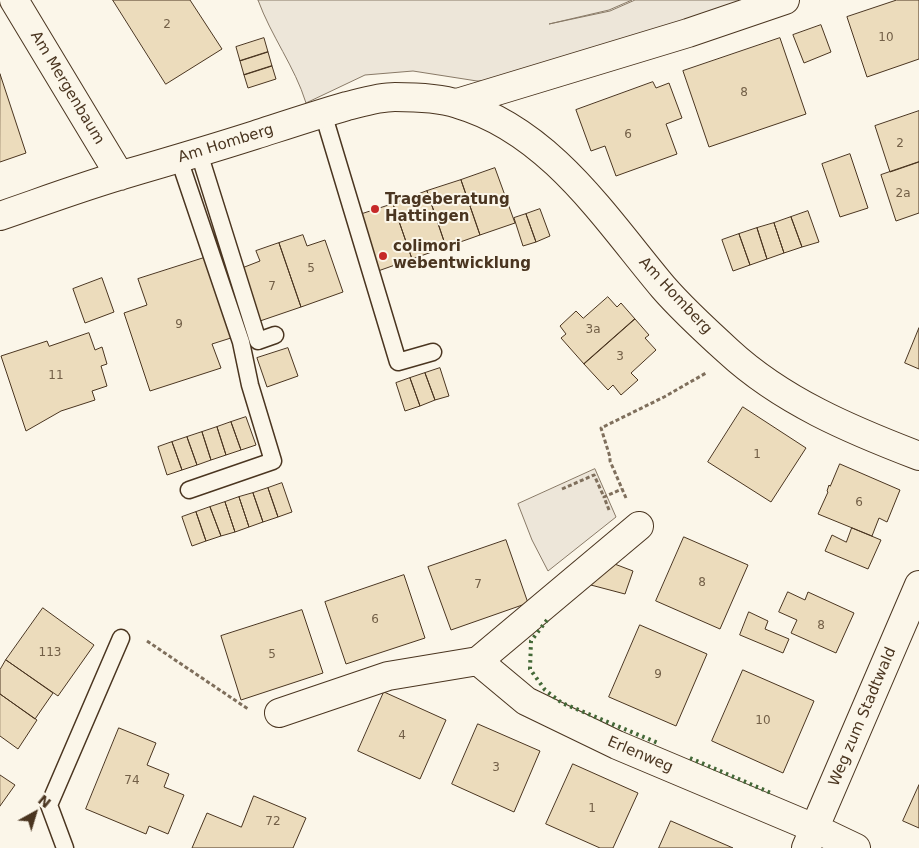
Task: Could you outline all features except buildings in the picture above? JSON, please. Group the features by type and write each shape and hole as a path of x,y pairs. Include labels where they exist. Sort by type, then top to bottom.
{"street":[{"name":"Am Mergenbaum","path":"14,0 120,176"},
{"name":"Am Homberg","path":"457,103 688,33 785,0"},
{"name":"Am Homberg","path":"0,216 120,176 371,100 392,97 457,103 483,113 503,124 522,136 554,162 588,195 665,289 728,352 768,383 802,404 860,433 919,456"},
{"path":"279,713 388,676 478,661 639,526"},
{"name":"Weg zum Stadtwald","path":"810,838 919,585"},
{"name":"Erlenweg","path":"478,661 526,701 534,705 810,838 856,848"}],"lane":[{"path":"323,113 398,362 433,352"},
{"path":"189,156 258,340 275,335"},
{"path":"189,156 241,342 250,385 273,461 189,490"},
{"path":"65,848 49,805 121,638"}],"path":[{"path":"639,526 610,461 601,428 702,376 728,352"},
{"path":"562,489 594,475 612,517"},
{"path":"604,497 622,489"},
{"path":"145,640 251,711 279,713"}],"shaded area":[{"path":"258,0 632,0 609,10 549,24 610,11 635,0 751,0 518,80 477,81 413,71 365,75 306,103 296,77 269,26"},
{"path":"595,469 616,517 548,571 532,540 518,504"}],"hedge":[{"path":"547,620 531,641 530,669 545,690 562,703 658,743"},
{"path":"690,758 771,793"}],"place":[{"name":"Trageberatung Hattingen","path":"375,209"},
{"name":"colimori webentwicklung","path":"383,256"}]}
